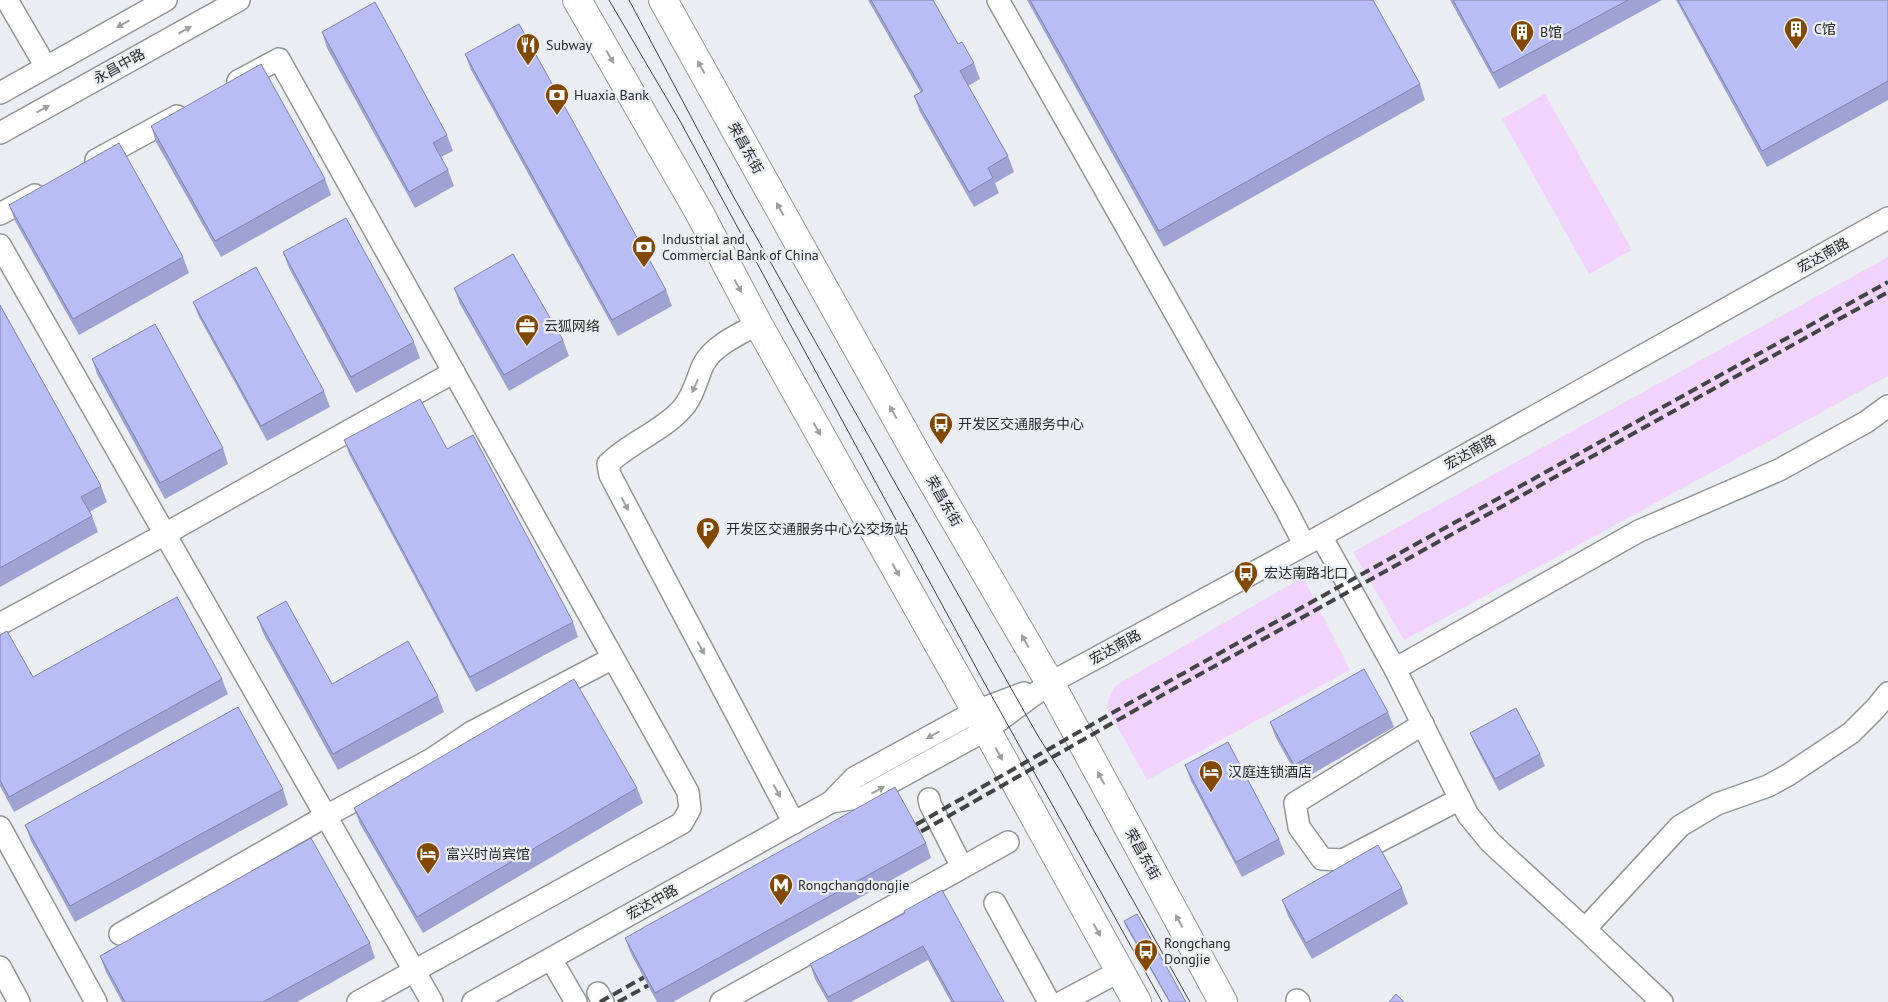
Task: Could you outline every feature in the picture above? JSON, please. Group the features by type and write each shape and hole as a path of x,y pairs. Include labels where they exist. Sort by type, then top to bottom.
{"main road":[{"path":"577,0 699,212 758,324 1137,1002"},
{"name":"荣昌东街","path":"663,0 917,455 1050,684 1223,1002"}],"street":[{"path":"7,0 46,67"},
{"path":"0,93 166,0"},
{"name":"永昌中路","path":"0,133 239,0"},
{"path":"998,0 1286,509 1312,540 1395,669 1468,815 1490,842 1585,928 1662,1002"},
{"path":"218,93 279,59 688,792 690,809 682,823 358,1002"},
{"path":"78,170 192,107"},
{"path":"0,214 52,185"},
{"name":"宏达南路","path":"981,721 1312,540 1888,218"},
{"path":"0,246 432,1002"},
{"path":"758,324 720,346 704,362 694,389 682,409 655,432 618,454 608,464 610,475 794,823"},
{"path":"0,624 454,372"},
{"path":"1395,669 1639,531 1779,470 1866,422 1888,406"},
{"path":"120,934 326,816 432,759 472,732 614,658"},
{"path":"1585,928 1680,826 1716,804 1768,786 1788,775 1851,733 1888,693"},
{"name":"宏达中路","path":"473,1002 831,802 854,778 981,721"},
{"path":"1423,724 1295,803 1299,828 1322,859 1343,860 1460,799"},
{"path":"929,799 962,867"},
{"path":"0,827 96,1002"},
{"path":"721,1002 1008,842"},
{"path":"995,903 1049,1002"},
{"path":"551,959 576,1002"},
{"path":"0,967 19,1002"},
{"path":"1062,1002 1120,971"}],"shaded area":[{"path":"1545,94 1632,250 1589,274 1502,119"},
{"path":"1888,257 1888,376 1404,640 1353,552"},
{"path":"1303,577 1350,670 1147,780 1106,706 1115,686"}],"building":[{"path":"871,0 933,0 958,44 962,42 974,63 960,71 1008,156 988,168 993,178 969,192 914,96 923,91"},
{"path":"1030,0 1373,0 1420,84 1159,231"},
{"name":"B馆","path":"1453,0 1628,0 1493,73"},
{"name":"C馆","path":"1678,0 1888,0 1888,81 1762,151"},
{"path":"375,2 447,135 433,143 448,170 409,192 322,32"},
{"path":"519,24 666,290 612,320 465,54"},
{"path":"261,64 325,179 215,241 151,126"},
{"path":"119,143 183,257 73,319 9,205"},
{"path":"346,218 414,342 351,377 283,252"},
{"path":"513,254 563,340 504,375 454,288"},
{"path":"256,267 324,391 261,426 193,302"},
{"path":"0,305 101,486 81,497 92,516 0,568"},
{"path":"155,324 223,448 160,483 92,359"},
{"path":"420,399 447,449 473,435 573,622 470,677 344,440"},
{"path":"177,597 222,679 9,797 0,780 0,635 7,631 33,677"},
{"path":"286,601 332,684 408,641 438,696 333,754 257,617"},
{"path":"1364,669 1388,712 1294,765 1270,722"},
{"path":"574,679 637,788 417,917 354,808"},
{"path":"238,707 283,789 70,906 25,825"},
{"path":"1516,708 1540,754 1495,779 1470,733"},
{"path":"1228,742 1279,839 1236,862 1185,765"},
{"name":"Rongchangdongjie","path":"895,787 926,843 655,993 625,938"},
{"path":"311,838 370,943 263,1002 125,1002 100,956"},
{"path":"1378,845 1402,888 1306,943 1282,900"},
{"path":"942,890 1004,1002 954,1002 923,946 828,997 810,964 905,913 904,911"},
{"path":"1137,914 1186,1002 1170,1002 1124,921"},
{"path":"1396,994 1404,1002 1389,1002"}],"tram line":[{"path":"609,0 680,121 985,684 1162,1002"},
{"path":"629,0 732,194 1190,1002"}],"railway":[{"path":"903,832 1128,704 1888,282"},
{"path":"908,839 1132,712 1888,292"},
{"path":"600,1002 655,971"},
{"path":"618,1002 660,979"}],"place":[{"name":"C馆","path":"1796,50"},
{"name":"B馆","path":"1522,53"},
{"name":"Subway","path":"528,66"},
{"name":"Huaxia Bank","path":"557,116"},
{"name":"Industrial and Commercial Bank of China","path":"644,268"},
{"name":"云狐网络","path":"527,347"},
{"name":"开发区交通服务中心","path":"941,445"},
{"name":"开发区交通服务中心公交场站","path":"708,550"},
{"name":"宏达南路北口","path":"1246,594"},
{"name":"汉庭连锁酒店","path":"1211,793"},
{"name":"富兴时尚宾馆","path":"428,875"},
{"name":"Rongchangdongjie","path":"781,906"},
{"name":"Rongchang Dongjie","path":"1146,972"}]}
